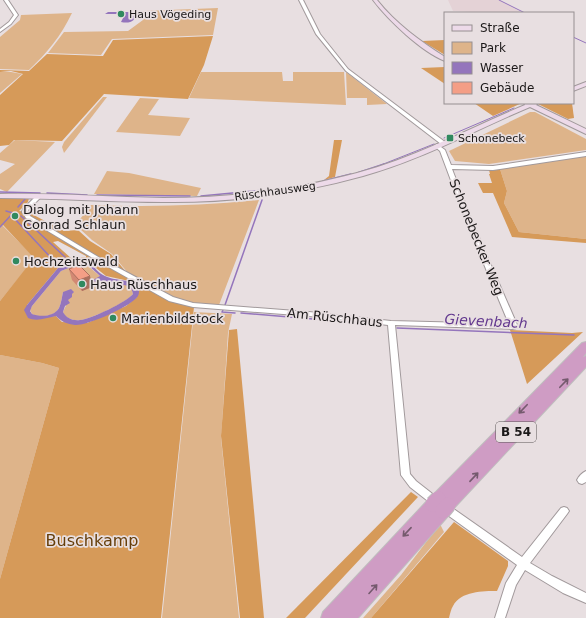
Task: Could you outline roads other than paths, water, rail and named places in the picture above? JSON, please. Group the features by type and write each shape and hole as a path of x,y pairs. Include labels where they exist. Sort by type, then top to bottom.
{"highway":[{"name":"B 54","path":"347,618 440,505 586,346"},
{"name":"B 54","path":"329,618 586,360"}],"main road":[{"path":"374,0 400,28 444,58"},
{"path":"574,89 586,84"},
{"name":"Rüschhausweg","path":"0,196 164,200 217,198 267,193 320,185 397,163 531,104"},
{"path":"531,104 586,132"}],"street":[{"path":"0,32 16,15 6,0"},
{"name":"Schonebecker Weg","path":"301,0 318,34 347,70 440,145 471,226 514,327 392,323"},
{"path":"449,167 493,168 586,154"},
{"name":"Am Rüschhaus","path":"39,196 25,210 28,217 108,265 171,299 194,305 309,314 392,323 404,463 408,480 523,564 569,591 586,598"},
{"path":"500,618 511,583 523,564 564,511"}],"water":[{"path":"108,12 131,12 136,13 136,16 134,20 124,23 121,22 125,14 105,14"},
{"path":"78,263 92,265 105,276 132,283 139,290 138,295 134,300 119,310 99,319 81,324 75,325 67,323 60,320 56,316 38,320 28,318 24,310 27,305 58,268","holes":["88,265 100,276 93,280 96,283 100,281 103,283 121,284 131,287 133,294 108,310 92,317 80,320 70,319 63,312 65,306 70,303 68,300 72,297 74,292 71,289 63,292 59,308 54,313 47,316 39,316 32,314 30,311 32,306 61,271 74,266"]}],"waterway":[{"path":"499,0 523,12"},
{"path":"574,37 586,43"},
{"path":"444,138 514,108"},
{"path":"381,165 434,144"},
{"path":"357,173 381,165"},
{"path":"323,181 351,174"},
{"path":"275,189 316,183"},
{"name":"Gievenbach","path":"201,196 265,190"},
{"name":"Gievenbach","path":"0,192 40,193"},
{"name":"Gievenbach","path":"47,193 87,195"},
{"name":"Gievenbach","path":"97,195 190,196"},
{"path":"18,207 25,199 24,198"},
{"name":"Gievenbach","path":"225,305 262,200"},
{"path":"0,227 13,213 6,211"},
{"path":"21,216 65,257"},
{"path":"14,218 54,261"},
{"name":"Gievenbach","path":"223,310 222,312 235,313"},
{"name":"Gievenbach","path":"241,313 313,319"},
{"name":"Gievenbach","path":"397,328 574,335"}],"place":[{"name":"Haus Vögeding","path":"121,14"},
{"name":"Schonebeck","path":"450,138"},
{"name":"Dialog mit Johann Conrad Schlaun","path":"15,216"},
{"name":"Hochzeitswald","path":"16,261"},
{"name":"Haus Rüschhaus","path":"82,284"},
{"name":"Marienbildstock","path":"113,318"}],"park label":[{"name":"Buschkamp","path":"92,540"}]}
